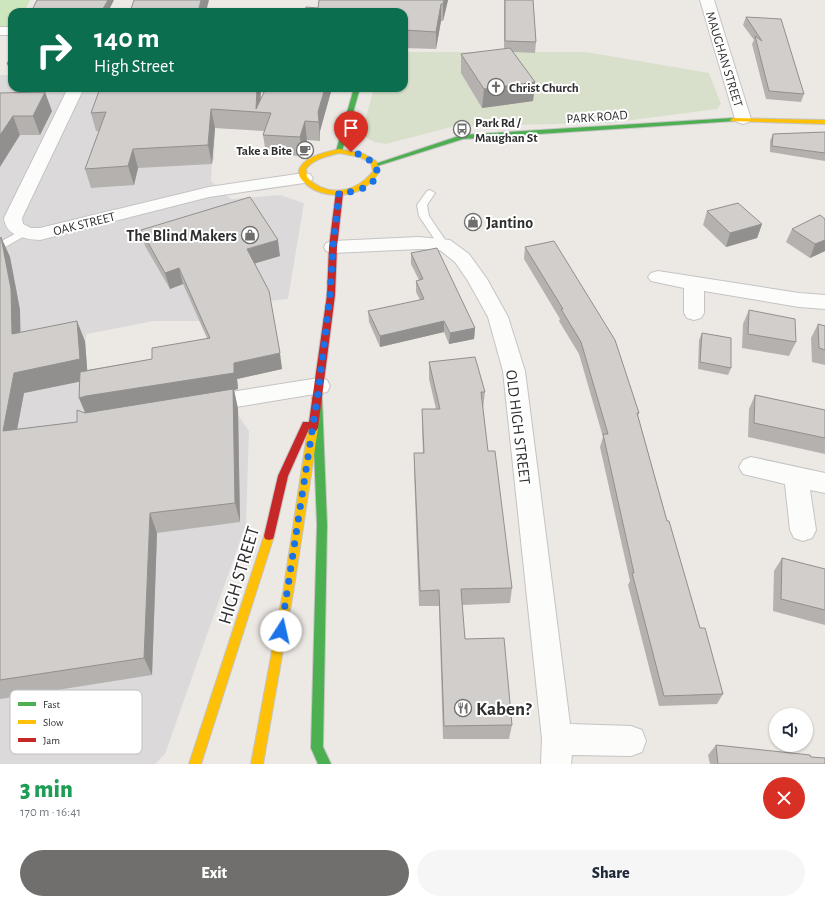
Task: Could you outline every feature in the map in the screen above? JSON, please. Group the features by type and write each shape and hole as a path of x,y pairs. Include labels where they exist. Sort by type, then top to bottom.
{"main road":[{"path":"339,151 355,92"},
{"name":"PARK ROAD","path":"375,165 462,137 744,119 825,122"},
{"path":"339,151 366,156 375,165 377,171 375,178 370,184 361,189 339,193 317,189 309,184 304,178 303,171 306,165 312,159 321,155 339,151"},
{"name":"HIGH STREET","path":"257,764 289,586 318,392 330,295 333,247 339,193"},
{"path":"318,392 322,525 317,748 325,764"},
{"name":"HIGH STREET","path":"195,764 265,551 283,476 318,392"}],"street":[{"name":"MAUGHAN STREET","path":"707,0 744,119"},
{"path":"24,232 14,226 13,218 74,92"},
{"name":"OAK STREET","path":"24,232 40,234 209,192 304,178"},
{"path":"333,247 418,243 443,244"},
{"name":"OLD HIGH STREET","path":"443,244 462,258 477,279 498,316 514,371 556,752 631,741"},
{"path":"658,277 799,300 825,302"},
{"path":"694,284 694,313"},
{"path":"187,407 318,392"},
{"path":"750,467 825,483"},
{"path":"796,476 803,530"}],"lane":[{"path":"430,193 422,205 424,216 443,244"},
{"path":"0,247 24,232"}],"shaded area":[{"path":"0,75 8,75 8,92 250,92 237,116 233,129 215,128 214,159 212,164 211,181 231,199 280,195 304,203 288,299 269,301 199,321 153,321 87,334 85,341 88,380 238,415 249,431 246,524 165,754 155,764 0,764"}],"green space":[{"path":"0,0 30,0 26,8 8,8 8,26 0,26"},
{"path":"408,52 586,52 709,73 721,104 717,109 609,123 455,126 386,144 368,139 362,132 373,92 408,92"}],"building":[{"path":"37,0 108,0 103,8 33,8"},
{"path":"134,0 201,0 199,8 131,8"},
{"path":"319,0 444,0 443,4 441,4 436,32 408,30 408,8 318,8"},
{"path":"505,0 533,0 536,42 505,41"},
{"path":"746,17 781,19 804,94 769,91 755,36 762,41"},
{"path":"510,48 535,82 484,89 461,54"},
{"path":"45,92 33,116 13,116 0,135 0,93"},
{"path":"99,92 257,92 256,109 264,92 324,92 318,112 319,122 305,121 300,137 263,135 271,113 211,109 208,145 133,149 128,166 85,169 106,112 91,113"},
{"path":"825,132 825,153 772,146 773,134"},
{"path":"250,197 278,240 247,249 269,291 280,353 234,363 234,373 79,398 80,372 152,359 152,348 210,338 179,268 165,273 141,230"},
{"path":"738,203 762,224 730,233 707,211"},
{"path":"820,215 825,219 825,240 815,244 792,229"},
{"path":"1,237 11,289 12,334 77,321 80,359 14,373 3,431 77,422 77,410 85,413 233,389 235,503 150,513 144,658 0,680"},
{"path":"554,241 615,340 639,413 637,413 667,521 669,521 700,628 705,628 723,694 664,696 632,573 634,573 603,434 608,434 581,342 561,309 563,309 525,247"},
{"path":"437,248 475,328 450,333 444,321 380,336 368,311 424,299 416,281 423,279 411,253"},
{"path":"749,310 795,319 796,342 748,334"},
{"path":"818,324 825,326 825,350 819,348"},
{"path":"702,333 731,338 731,368 700,362"},
{"path":"475,357 485,392 481,392 488,451 495,451 512,588 461,589 465,639 504,638 512,725 444,726 439,590 420,591 414,453 424,453 422,409 440,409 429,362"},
{"path":"755,395 825,410 825,438 754,423"},
{"path":"782,558 825,569 825,610 781,599"},
{"path":"716,745 769,751 769,752 810,755 811,757 825,758 825,764 718,764"}],"traffic: fast":[{"path":"339,151 356,92"},
{"path":"375,165 462,137 733,120"},
{"path":"317,398 322,525 317,748 325,764"}],"traffic: slow":[{"path":"733,120 825,122"},
{"path":"339,151 362,155 374,162 377,171 364,185 346,192 337,193 318,189 304,178 302,174 303,169 310,161 322,155 339,151"},
{"path":"257,764 289,587 313,428"},
{"path":"195,764 269,536"}],"traffic: jam":[{"path":"313,428 331,295 333,247 339,193"},
{"path":"269,536 283,476 306,425"}],"place":[{"name":"Christ Church","path":"496,87"},
{"name":"Park Rd / Maughan St","path":"462,129"},
{"name":"Take a Bite","path":"305,150"},
{"name":"Jantino","path":"473,222"},
{"name":"The Blind Makers","path":"250,235"},
{"name":"Kaben?","path":"463,708"}],"route":[{"path":"281,631 319,386 330,295 333,247 339,193 351,192 370,184 375,178 377,171 372,160 366,156 351,152"}]}
